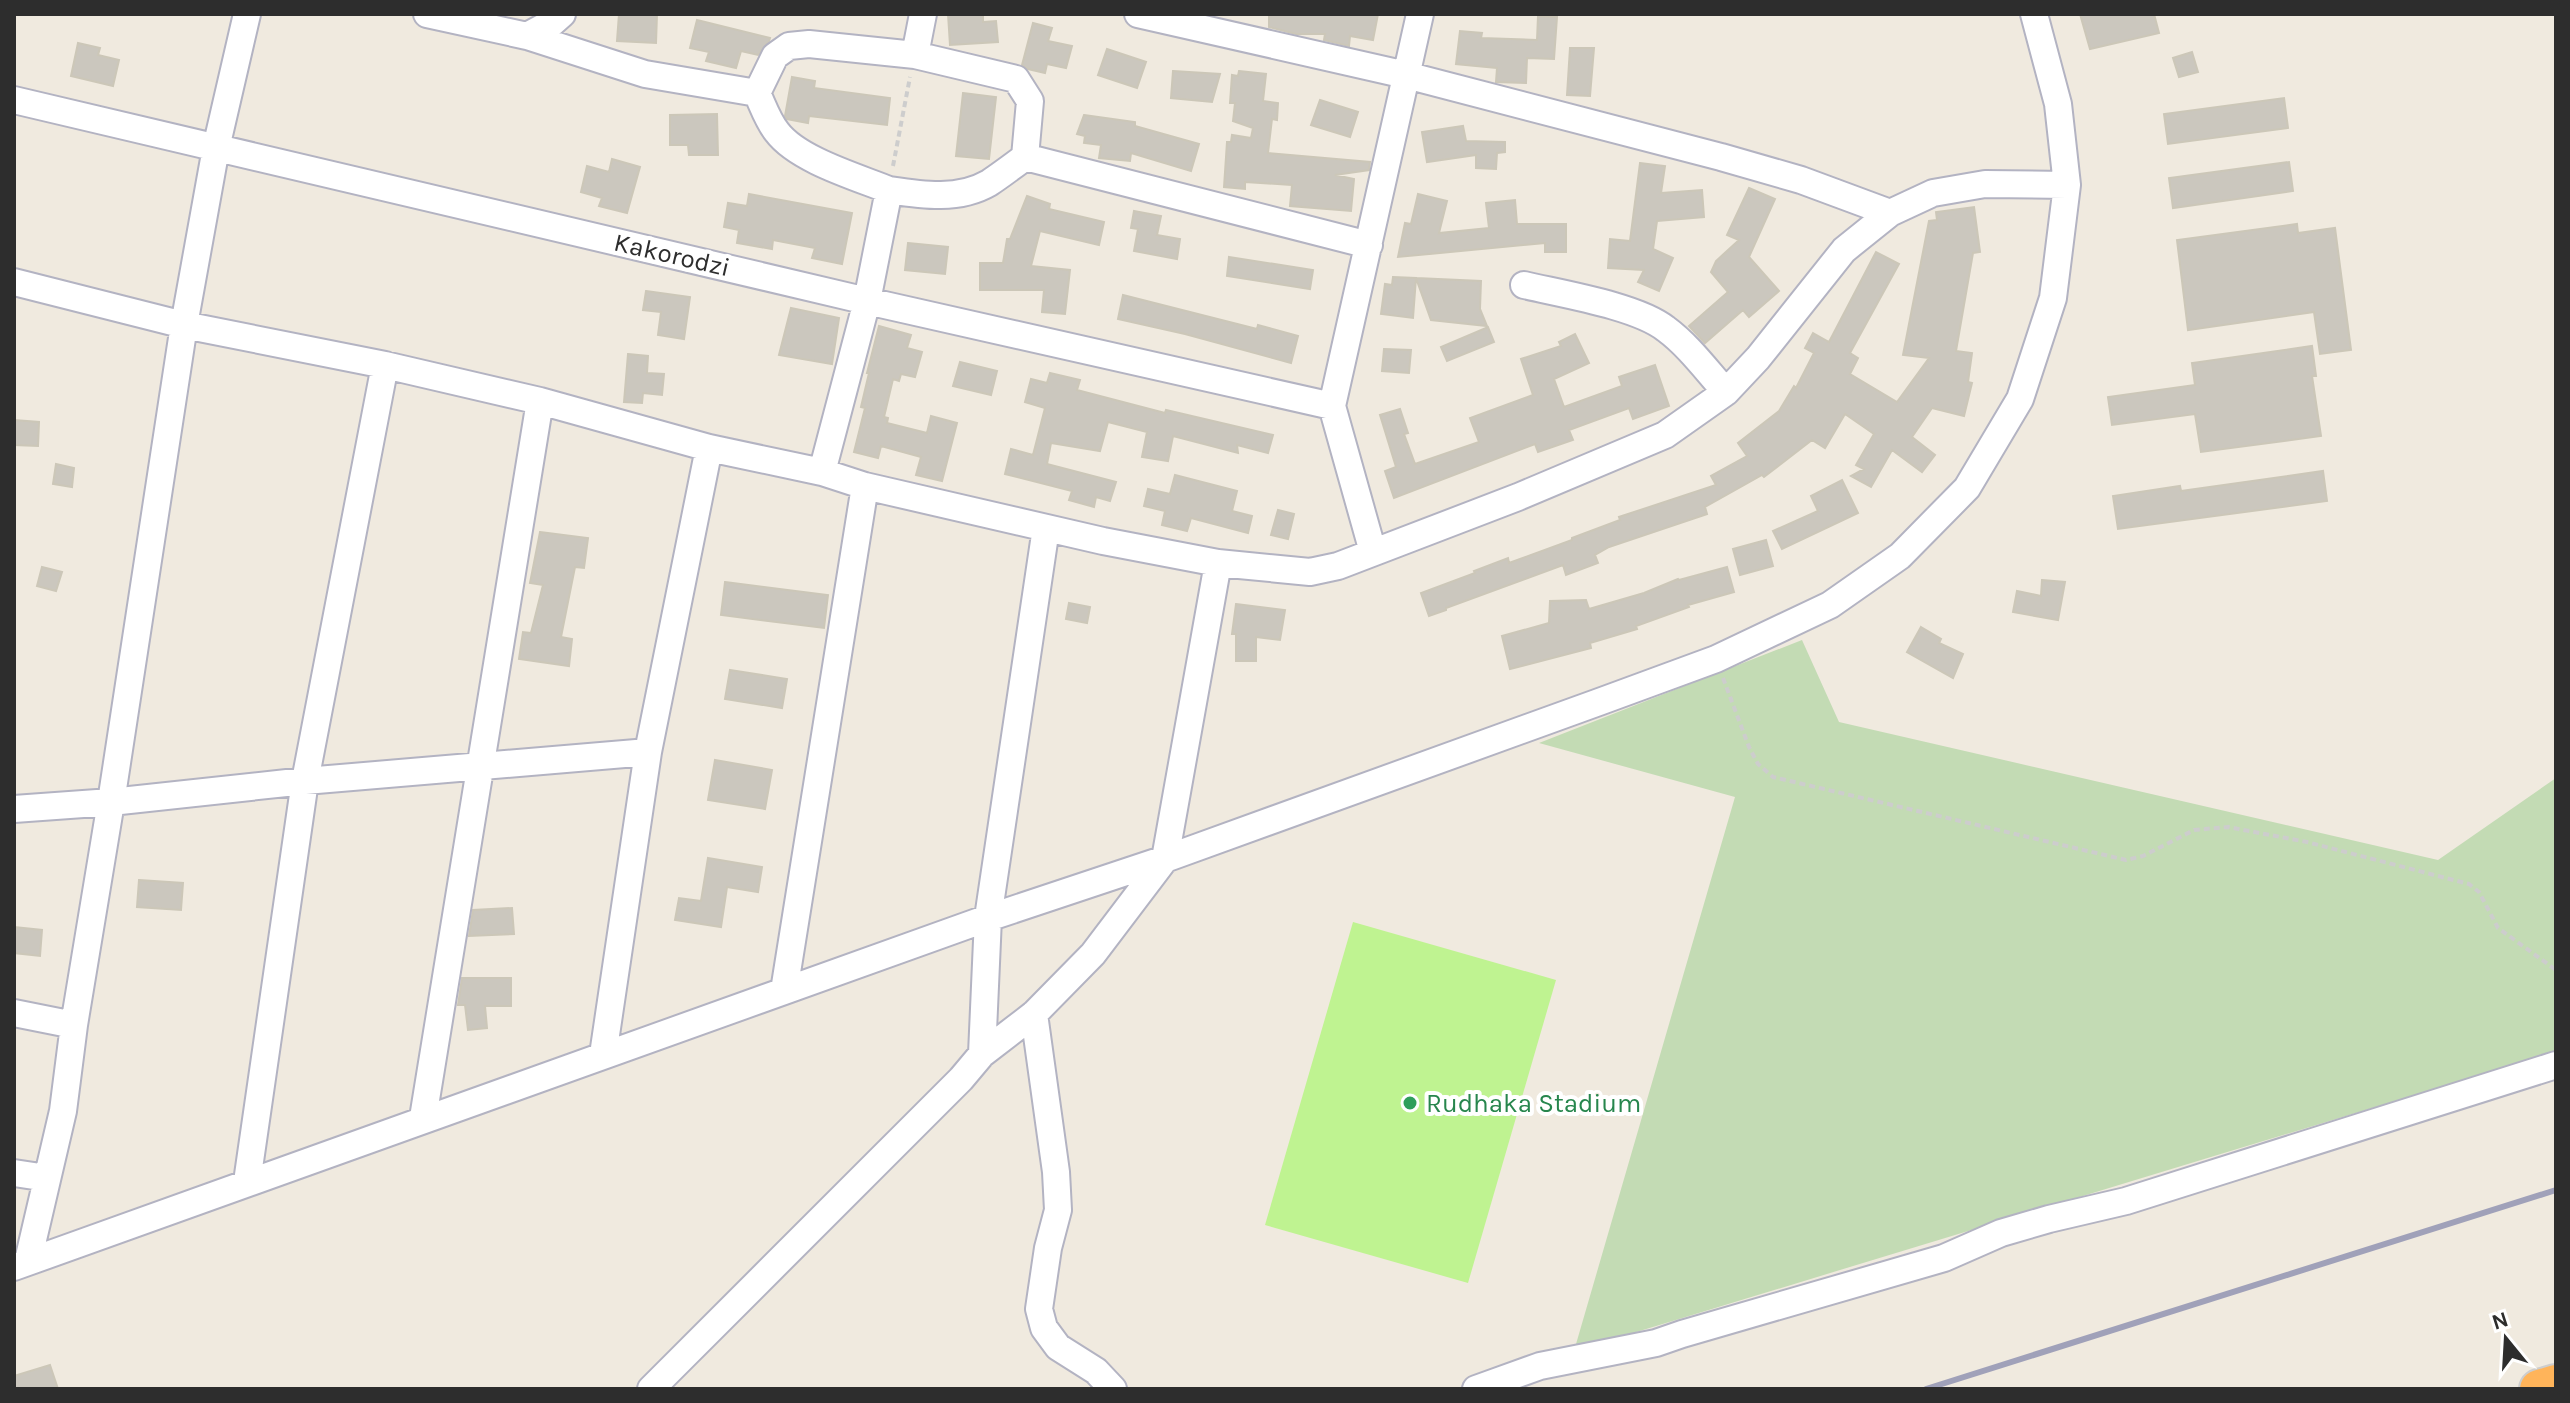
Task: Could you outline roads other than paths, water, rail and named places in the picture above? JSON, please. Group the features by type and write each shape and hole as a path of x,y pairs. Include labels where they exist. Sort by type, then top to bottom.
{"highway":[{"path":"2539,1389 2556,1384"}],"street":[{"path":"21,1264 63,1111 184,325 216,148 247,14"},
{"path":"427,14 527,36 645,74 757,93"},
{"path":"527,36 562,14"},
{"path":"915,55 923,14"},
{"path":"1138,14 1406,75 1801,180 1890,213"},
{"path":"1373,552 1332,406 1420,14"},
{"path":"21,1264 423,1118 988,918 1165,859 1716,659 1830,605 1900,556 1967,488 2020,399 2053,298 2067,185 2058,104 2034,14"},
{"path":"809,44 915,55 1016,79 1030,101 1025,157 986,185 959,193 932,197 889,190 793,147 778,134 757,93 775,56 789,46 809,44"},
{"name":"Kakorodzi","path":"14,100 867,301 1332,406"},
{"path":"1025,157 1369,245"},
{"path":"14,282 184,325 385,365 540,401 709,448 822,472 865,486 1046,528 1218,563 1310,572 1338,566 1518,497 1665,435 1726,392 1758,358 1844,250 1890,213 1933,193 1985,184 2067,185"},
{"path":"822,472 867,301 889,190"},
{"path":"1524,285 1639,314 1665,328 1726,392"},
{"path":"247,1182 305,781 385,365"},
{"path":"423,1118 540,401"},
{"path":"603,1055 648,752 709,448"},
{"path":"784,991 865,486"},
{"path":"982,1054 988,918 1046,528"},
{"path":"651,1389 961,1079 982,1054 1034,1014 1093,954 1165,859 1218,563"},
{"path":"14,809 648,752"},
{"path":"14,1013 74,1025"},
{"path":"1034,1014 1056,1172 1058,1210 1048,1248 1039,1309 1044,1328 1058,1347 1096,1371 1113,1389"},
{"path":"1476,1389 1540,1366 1656,1343 1929,1263 2001,1233 2126,1201 2556,1065"},
{"path":"14,1173 47,1178"}],"railway":[{"path":"1926,1389 2556,1190"}],"place":[{"name":"Rudhaka Stadium","path":"1410,1103"}]}
